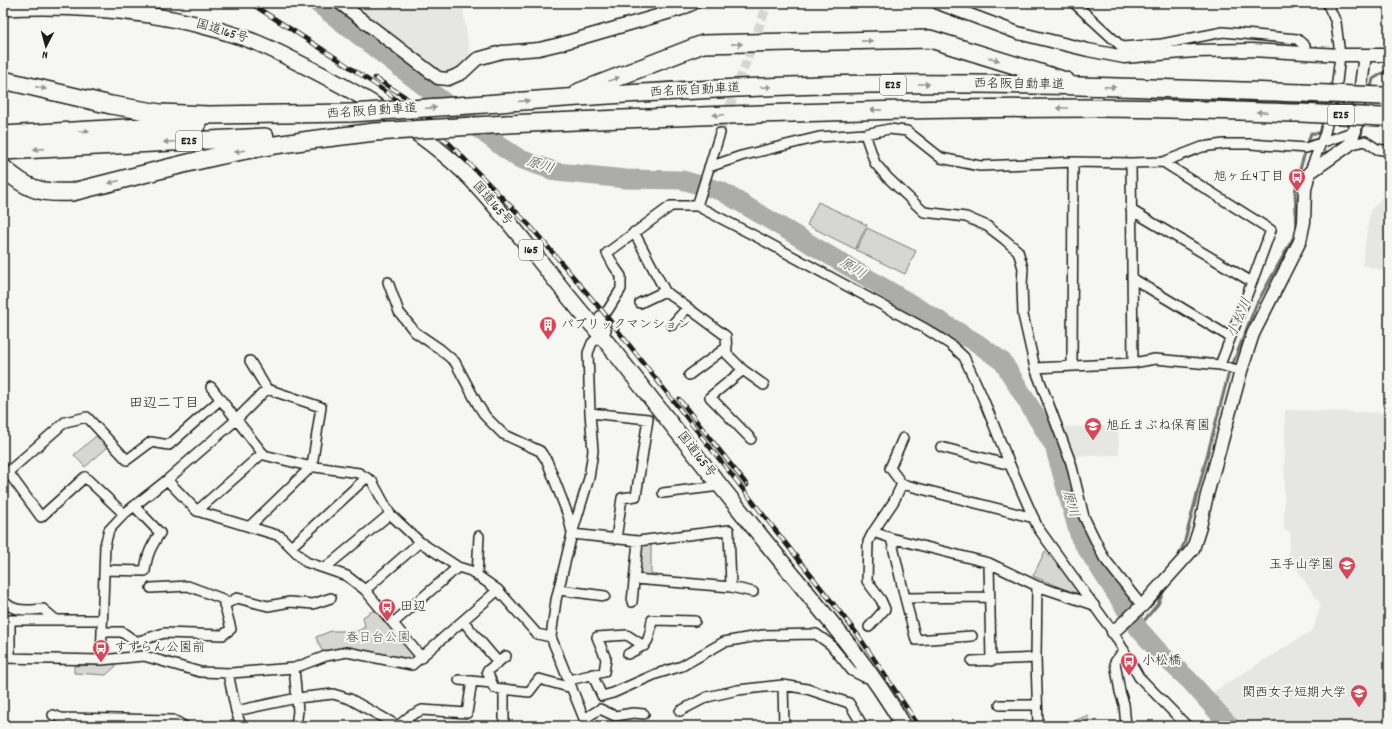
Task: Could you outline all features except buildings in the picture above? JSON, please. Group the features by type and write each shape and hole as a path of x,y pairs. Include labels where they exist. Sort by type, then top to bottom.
{"highway":[{"name":"国道165号","path":"3,8 62,7 153,15 184,21 246,38 275,50 361,96 430,143 471,179 513,227 850,646 904,726"},
{"path":"564,98 703,44 930,39 1085,86"},
{"path":"3,80 111,105 160,113 208,115 351,113"},
{"name":"西名阪自動車道","path":"3,135 154,127 693,90 822,85 953,84 1085,86 1386,96"},
{"name":"西名阪自動車道","path":"3,151 698,115 953,109 1096,108 1301,113 1385,117"},
{"path":"3,168 16,179 28,186 42,191 56,193 72,192 238,151 287,143 376,132"}],"street":[{"path":"340,3 438,78 448,79 462,73 477,59 502,52 539,49 560,44 681,9 694,3"},
{"path":"938,3 1018,33 1124,57 1194,51 1252,50 1305,54 1389,55"},
{"path":"1074,3 1122,47 1162,44 1223,32 1297,39 1305,46 1305,54"},
{"path":"1116,630 1140,608 1181,564 1192,549 1200,527 1207,495 1241,371 1253,334 1300,241 1304,222 1305,190 1309,173 1325,133 1337,82 1340,55 1336,22 1326,3"},
{"path":"1348,145 1355,131 1365,55"},
{"path":"709,167 741,156 820,137 865,134 889,129 907,131 942,158 980,166 1073,162 1163,162 1202,147 1224,144 1251,144 1306,148 1355,131"},
{"path":"699,203 720,133"},
{"path":"865,134 875,163 887,177 924,212 973,220 987,226 1018,252 1023,268 1023,315 1035,368 1071,463 1084,517 1104,558 1140,608"},
{"path":"1309,173 1348,145 1365,141 1377,149 1389,151"},
{"path":"1072,365 1073,162"},
{"path":"1163,162 1271,230 1220,366"},
{"path":"1131,163 1133,362"},
{"path":"644,714 633,713 614,716 600,709 585,722 551,637 558,590 572,534 589,478 593,451 588,353 592,343 606,330 600,321 600,316 608,310 621,288 621,276 607,252 671,206 699,203 926,329 951,345 964,357 1038,528 1094,605 1116,630 1124,650 1140,677 1187,726"},
{"path":"1132,210 1252,282"},
{"path":"634,232 665,291 726,336 727,354 743,370 764,385"},
{"path":"1132,278 1230,337"},
{"path":"388,282 399,312 415,332 440,349 455,362 486,417 503,434 540,452 544,456 568,515 572,534"},
{"path":"640,303 665,291"},
{"path":"672,325 687,308"},
{"path":"689,375 726,347"},
{"path":"1035,368 1133,362 1155,359 1220,366 1241,371"},
{"path":"250,361 267,389 321,407 312,466 250,526"},
{"path":"743,370 710,397 750,439"},
{"path":"210,387 264,455 312,466 359,474 372,481 390,514 420,542 458,568 471,572 498,590 537,634 551,637"},
{"path":"101,660 105,545 109,530 124,514 167,480 236,420 267,389"},
{"path":"124,514 85,477 41,517 8,472 65,422 87,417 127,460 151,442 169,445 221,399"},
{"path":"590,413 648,419 636,496 622,498 616,539"},
{"path":"903,438 890,468 902,484 1034,518"},
{"path":"941,447 1010,466"},
{"path":"197,511 263,453"},
{"path":"291,547 366,478"},
{"path":"167,480 197,511 280,536 306,562 347,576 365,590 422,658"},
{"path":"869,627 885,609 881,600 867,580 868,542 894,501 902,484"},
{"path":"663,493 720,486"},
{"path":"104,570 145,571 150,549 160,533 134,506"},
{"path":"325,568 390,514"},
{"path":"572,534 638,541 729,530 731,587"},
{"path":"873,532 989,563 1037,586 1094,605"},
{"path":"477,576 479,536"},
{"path":"891,538 916,640 972,636"},
{"path":"632,602 638,541"},
{"path":"365,590 420,542"},
{"path":"989,563 991,661"},
{"path":"393,623 458,568"},
{"path":"634,579 731,587 753,592"},
{"path":"102,632 122,632 136,642 164,633 223,635 231,629 223,600 188,586 151,588"},
{"path":"1037,586 1036,658 1038,726"},
{"path":"102,620 10,620 6,658 101,660 144,656 200,672 228,673 294,668 326,656 347,652 412,665 422,658 498,590"},
{"path":"558,590 605,596"},
{"path":"905,598 989,597"},
{"path":"224,605 237,598 268,606 290,602 313,604 331,598"},
{"path":"3,600 6,604 18,610 43,609 56,620"},
{"path":"628,654 644,646 648,642 652,620 695,621"},
{"path":"463,621 498,662"},
{"path":"592,674 602,696 613,693 656,674 682,666 724,642 763,635 816,634 830,644 852,671 864,677 872,678"},
{"path":"506,656 487,671 494,688 529,692 539,679 570,684 592,674 604,672 606,659 597,637 627,635 644,646"},
{"path":"1124,650 1115,662 1120,692 1124,704 1126,726"},
{"path":"972,661 1036,658"},
{"path":"294,668 298,711 296,726"},
{"path":"228,673 236,711 241,726"},
{"path":"459,680 492,683"},
{"path":"236,711 297,698 333,694 350,699 398,726 410,716 422,710 467,713 472,681"},
{"path":"783,685 784,726"},
{"path":"680,711 707,697 738,690 783,685 807,689 849,703 863,726"},
{"path":"504,689 504,726"},
{"path":"1000,705 1037,705"},
{"path":"53,716 61,718 172,720 184,726"}],"shaded area":[{"path":"349,3 462,3 470,56 453,71 441,73"},
{"path":"1389,190 1389,272 1362,265 1370,211"},
{"name":"玉手山学園","path":"1285,410 1389,413 1389,726 1240,726 1211,693 1313,630 1321,605 1288,556 1291,533 1284,529"},
{"name":"旭丘まぶね保育園","path":"1118,426 1119,455 1071,456 1062,427"}],"green space":[{"path":"818,202 867,225 855,249 807,225"},
{"path":"867,228 916,251 905,274 856,250"},
{"path":"96,436 107,448 85,467 74,455"},
{"path":"651,544 651,577 641,576 638,573 640,549 644,545"},
{"path":"1045,551 1081,591 1078,595 1033,576"},
{"name":"春日台公園","path":"374,610 417,657 410,661 354,649 323,653 316,637 331,631 358,631 365,627 363,617"},
{"path":"115,664 115,667 106,675 74,673 74,666"},
{"path":"1088,715 1088,726 1072,726 1072,722"}],"waterway":[{"name":"原川","path":"317,3 502,147 520,159 557,172 626,179 682,180 721,191 977,343 1003,362 1054,446 1080,538 1138,628 1161,654 1189,680 1230,726"},
{"name":"小松川","path":"1370,91 1373,79 1386,71 1389,71"},
{"name":"小松川","path":"1356,135 1361,135 1364,122"},
{"name":"小松川","path":"1177,559 1184,544 1228,376 1256,305 1297,231 1295,192 1311,133 1337,134"},
{"name":"小松川","path":"1138,628 1158,604 1165,588"}],"tunnel":[{"path":"720,133 768,3"}],"railway":[{"path":"250,3 389,94 450,144 531,227 604,313 858,635 919,726"},
{"path":"375,78 404,96 443,131"},
{"path":"679,399 747,485"}],"place":[{"name":"旭ヶ丘4丁目","path":"1297,192"},
{"name":"パブリックマンション","path":"548,340"},
{"name":"旭丘まぶね保育園","path":"1093,441"},
{"name":"玉手山学園","path":"1347,580"},
{"name":"田辺","path":"387,622"},
{"name":"すずらん公園前","path":"101,663"},
{"name":"小松橋","path":"1129,676"},
{"name":"関西女子短期大学","path":"1359,708"}],"district":[{"name":"田辺二丁目","path":"164,404"}]}
